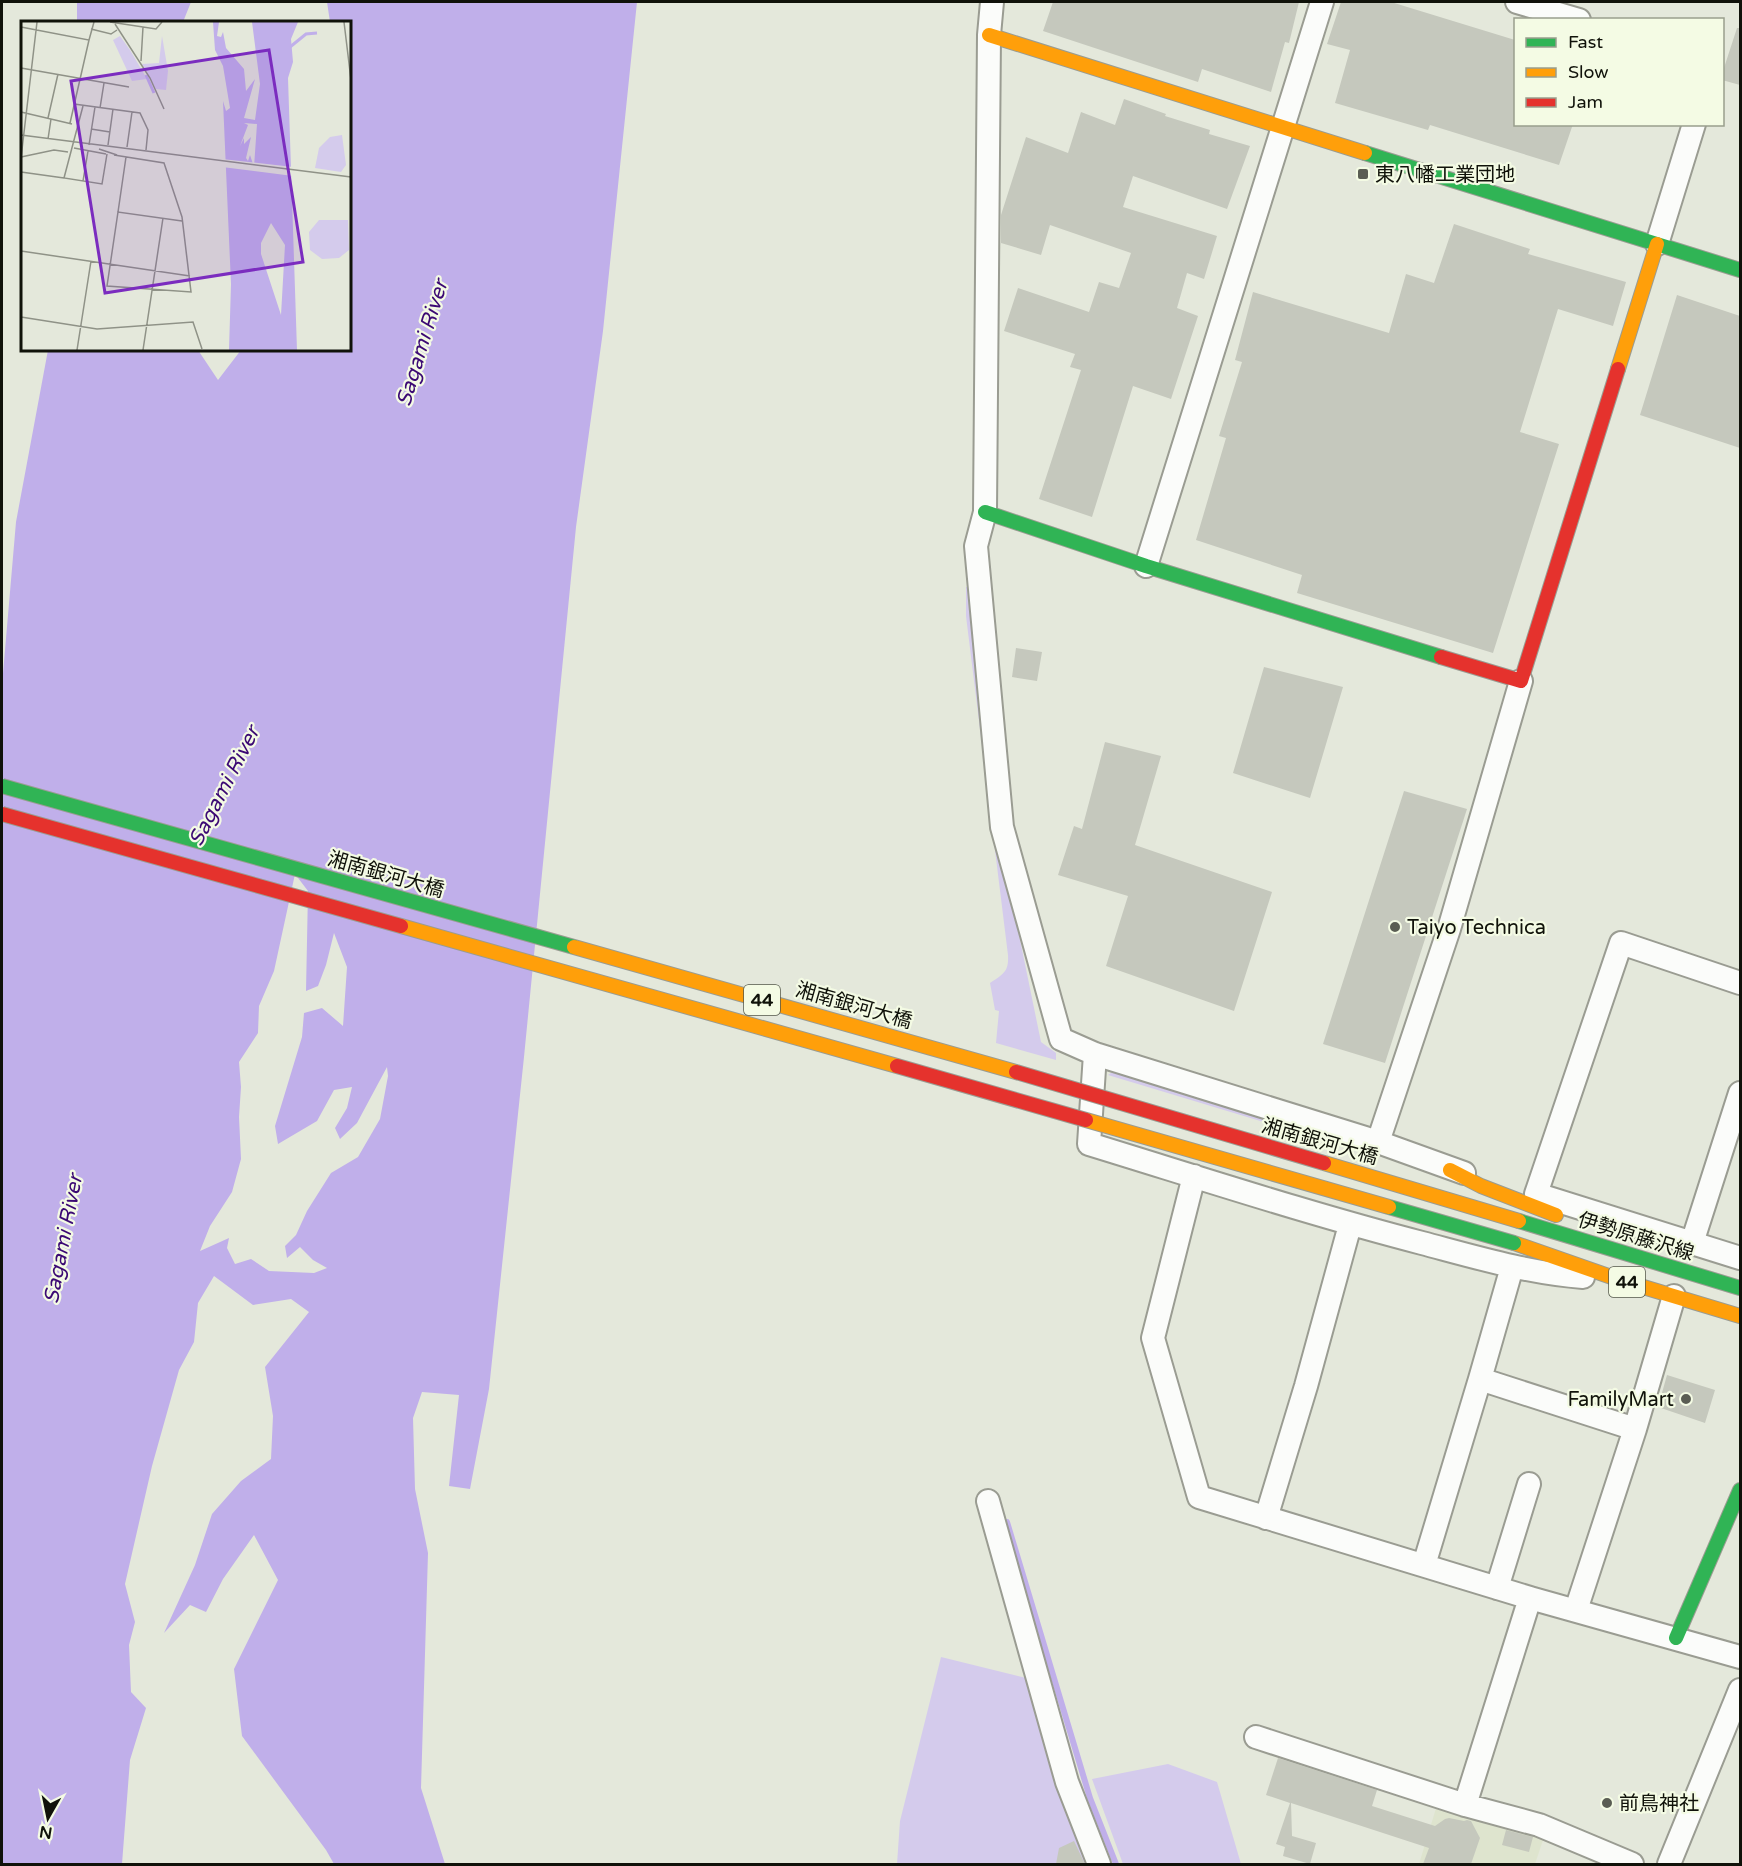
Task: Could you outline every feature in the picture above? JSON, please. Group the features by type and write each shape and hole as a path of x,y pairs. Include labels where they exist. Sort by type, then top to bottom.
{"main road":[{"path":"989,35 1740,270"},
{"path":"985,512 1146,566 1521,681 1657,244"},
{"name":"湘南銀河大橋","path":"2,786 938,1049 1519,1221"},
{"name":"44","path":"2,814 946,1080 1514,1244 1620,1280 1740,1316"},
{"path":"1450,1170 1482,1186 1578,1224 1593,1242"},
{"name":"伊勢原藤沢線","path":"1519,1221 1740,1288"},
{"path":"1676,1638 1740,1490"}],"street":[{"path":"992,2 989,35 985,512 976,546 1002,827 1061,1039 1095,1054 1378,1142 1450,1170 1536,1194 1740,1258"},
{"path":"1146,566 1322,2"},
{"path":"1517,2 1572,18"},
{"path":"1657,244 1693,126"},
{"path":"1378,1142 1449,929 1521,681"},
{"path":"1536,1194 1621,943 1740,983"},
{"path":"1095,1054 1089,1144 1350,1225 1512,1267 1559,1275 1620,1280"},
{"path":"1692,1243 1740,1093"},
{"path":"1194,1176 1153,1338 1199,1497 1530,1598 1740,1657"},
{"path":"1266,1518 1306,1386 1350,1225"},
{"path":"1424,1565 1512,1267"},
{"path":"1576,1610 1635,1429 1674,1296"},
{"path":"1480,1379 1635,1429"},
{"path":"1497,1588 1529,1484"},
{"path":"988,1501 1067,1782 1099,1864"},
{"path":"1465,1805 1530,1598"},
{"path":"1669,1864 1740,1690"},
{"path":"1256,1737 1465,1805 1539,1825 1632,1864"}],"shaded area":[{"path":"966,587 971,587 1003,857 1041,1042 1056,1053 1056,1060 996,1043 999,1011 995,1010 990,983 1004,972 1008,955 966,616"},
{"path":"1117,1069 1372,1150 1370,1154 1108,1075"},
{"path":"941,1657 1026,1678 1090,1864 897,1864 900,1821"},
{"path":"1168,1764 1217,1782 1241,1864 1123,1864 1092,1779"},
{"path":"1437,1805 1545,1834 1535,1864 1419,1864"}],"water":[{"path":"77,2 191,2 183,21 77,21"},
{"name":"Sagami River","path":"327,2 637,2 603,331 576,527 489,1389 470,1489 449,1486 459,1395 422,1392 413,1418 415,1489 428,1553 421,1788 445,1864 334,1864 242,1736 234,1669 278,1580 254,1535 223,1579 206,1612 190,1605 164,1633 195,1565 212,1514 241,1481 271,1459 273,1416 265,1367 309,1312 291,1299 253,1305 214,1276 198,1303 194,1342 179,1370 152,1466 125,1584 135,1622 129,1645 131,1692 146,1708 130,1760 122,1864 2,1864 2,685 16,522 48,351 199,351 218,380 240,351 351,351 351,21 330,21","holes":["295,874 308,891 306,991 318,986 334,933 347,967 343,1026 322,1008 304,1013 302,1037 275,1126 278,1144 317,1121 334,1090 352,1087 347,1108 335,1128 340,1139 357,1123 387,1067 388,1076 380,1119 358,1157 331,1173 307,1211 296,1235 285,1246 287,1258 300,1247 313,1260 327,1268 314,1273 269,1271 251,1259 235,1264 227,1248 229,1238 200,1251 210,1226 232,1192 241,1159 239,1062 258,1033 259,1006 274,971"]}],"building":[{"path":"1053,2 1299,2 1289,43 1285,42 1271,92 1202,69 1198,82 1043,31"},
{"path":"1341,2 1391,2 1514,40 1514,126 1572,126 1559,165 1430,125 1428,130 1335,103 1350,50 1327,44"},
{"path":"1737,28 1740,28 1740,85 1724,81 1724,68"},
{"path":"1124,99 1166,114 1165,116 1210,130 1209,134 1250,146 1227,209 1133,176 1123,207 1217,236 1204,279 1187,273 1177,308 1198,316 1171,399 1133,386 1092,517 1039,499 1081,370 1070,367 1075,354 1004,331 1018,288 1089,312 1099,282 1119,288 1131,253 1050,225 1041,255 1001,243 1001,215 1026,137 1068,153 1081,112 1115,125"},
{"path":"1454,224 1530,249 1528,254 1626,282 1613,326 1558,309 1520,432 1559,444 1493,653 1297,593 1302,575 1196,540 1226,438 1219,436 1242,362 1235,360 1253,292 1389,333 1406,274 1434,283"},
{"path":"1677,295 1740,316 1740,448 1640,415"},
{"path":"1016,648 1042,652 1037,681 1012,677"},
{"path":"1264,667 1343,687 1310,798 1233,773"},
{"path":"1105,742 1161,756 1135,845 1272,892 1234,1011 1106,966 1128,896 1058,875 1074,826 1082,829"},
{"name":"Taiyo Technica","path":"1404,791 1467,809 1385,1063 1323,1044"},
{"name":"FamilyMart","path":"1667,1375 1715,1390 1705,1423 1658,1407"},
{"path":"1278,1758 1377,1790 1372,1806 1435,1826 1449,1818 1471,1821 1480,1838 1471,1864 1423,1864 1429,1848 1291,1803 1292,1836 1316,1843 1310,1864 1283,1856 1285,1847 1276,1844 1290,1803 1266,1795"},
{"path":"1506,1830 1533,1837 1529,1852 1502,1845"},
{"path":"1074,1841 1085,1864 1056,1864 1059,1848"}],"waterway":[{"path":"1007,1522 1090,1798 1116,1864"}],"traffic: fast":[{"path":"1365,153 1740,270"},
{"path":"985,512 1146,566 1441,657"},
{"path":"2,786 574,947"},
{"path":"1389,1207 1514,1243"},
{"path":"1519,1221 1740,1288"},
{"path":"1676,1638 1740,1490"}],"traffic: slow":[{"path":"989,35 1365,153"},
{"path":"1618,369 1657,244"},
{"path":"401,926 897,1066"},
{"path":"574,947 1016,1072"},
{"path":"1086,1120 1389,1207"},
{"path":"1324,1163 1519,1221"},
{"path":"1450,1170 1481,1186 1556,1215"},
{"path":"1514,1243 1620,1280 1740,1316"}],"traffic: jam":[{"path":"1441,657 1521,681 1618,369"},
{"path":"2,814 401,926"},
{"path":"897,1066 1086,1120"},
{"path":"1016,1072 1324,1163"}],"place":[{"name":"東八幡工業団地","path":"1363,174"},
{"name":"Taiyo Technica","path":"1395,927"},
{"name":"FamilyMart","path":"1686,1399"},
{"name":"前鳥神社","path":"1607,1803"}]}
